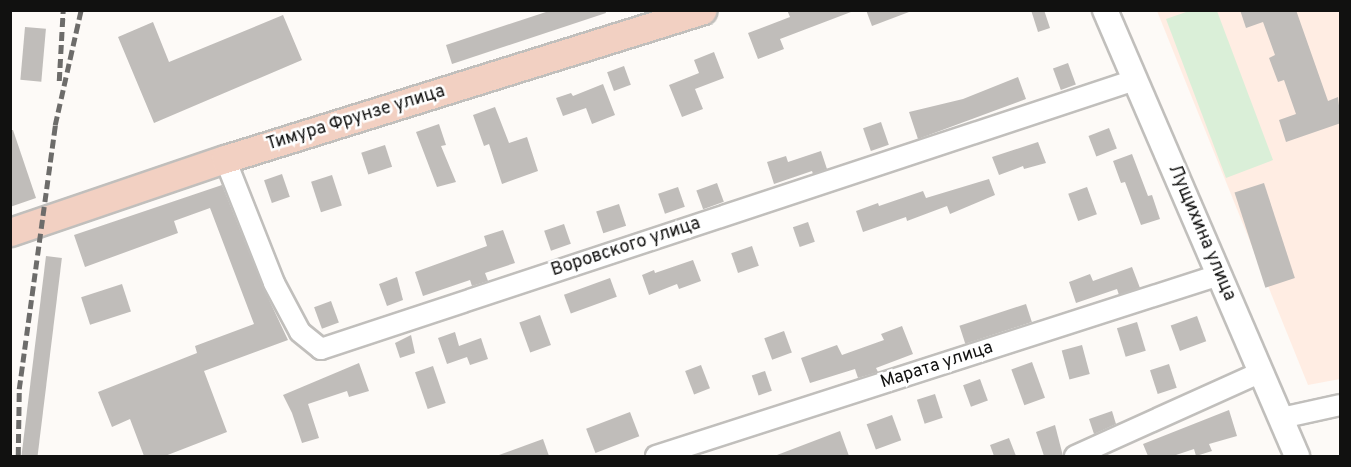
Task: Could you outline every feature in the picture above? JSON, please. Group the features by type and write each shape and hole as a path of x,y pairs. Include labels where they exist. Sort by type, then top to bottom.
{"main road":[{"name":"Тимура Фрунзе улица","path":"10,232 225,159 702,10"}],"street":[{"name":"Лущихина улица","path":"1105,10 1297,456"},
{"name":"Воровского улица","path":"225,159 274,283 300,333 321,349 1135,80"},
{"name":"Марата улица","path":"656,456 1219,275"},
{"path":"1075,456 1261,372"},
{"path":"1281,418 1341,405"}],"shaded area":[{"path":"1157,11 1340,11 1340,379 1308,385"}],"green space":[{"path":"1189,11 1217,11 1273,160 1226,178 1166,19"}],"building":[{"path":"552,10 605,10 606,13 452,64 446,45"},
{"path":"787,10 851,10 851,12 780,39 784,49 758,59 748,33 790,17"},
{"path":"866,10 909,10 909,12 872,26"},
{"path":"1031,10 1044,10 1050,28 1038,32"},
{"path":"1240,10 1296,10 1328,101 1338,97 1341,123 1286,142 1279,120 1296,114 1284,80 1278,82 1269,58 1275,55 1263,22 1246,28"},
{"path":"283,15 302,60 154,123 118,37 153,22 169,62"},
{"path":"25,27 46,29 41,82 20,80"},
{"path":"714,52 724,78 695,89 703,109 682,117 669,85 699,73 694,60"},
{"path":"1068,63 1076,85 1061,90 1053,68"},
{"path":"624,66 631,85 614,91 607,72"},
{"path":"1018,77 1026,99 918,139 909,112 963,99"},
{"path":"603,84 615,115 592,124 586,108 563,116 556,98 571,93 573,96"},
{"path":"495,107 509,143 527,137 538,171 502,184 489,144 484,146 473,115"},
{"path":"881,122 889,145 871,151 863,128"},
{"path":"439,124 446,145 441,146 456,182 437,187 416,132"},
{"path":"1109,128 1117,149 1096,156 1088,136"},
{"path":"10,130 13,130 36,198 10,207"},
{"path":"1038,142 1046,163 1024,169 1023,166 999,175 992,157"},
{"path":"385,145 392,167 368,175 361,153"},
{"path":"821,151 827,169 813,174 812,171 774,184 767,162 786,156 788,162"},
{"path":"1132,154 1148,196 1152,195 1160,219 1141,225 1125,182 1121,183 1113,161"},
{"path":"282,174 290,197 272,203 264,180"},
{"path":"332,175 342,205 321,212 311,182"},
{"path":"989,179 995,195 950,214 947,206 907,221 906,217 863,232 856,211 923,191 926,198"},
{"path":"717,183 724,202 703,209 696,191"},
{"path":"1264,183 1295,278 1265,288 1235,193"},
{"path":"222,185 263,287 288,340 204,371 227,432 165,456 144,456 130,419 112,427 98,392 197,353 195,346 254,324 210,208 174,221 178,233 85,267 74,235"},
{"path":"678,187 685,207 665,214 658,194"},
{"path":"1087,187 1097,214 1078,221 1068,194"},
{"path":"619,204 626,226 603,233 596,211"},
{"path":"808,222 815,242 800,247 793,227"},
{"path":"564,224 571,244 551,251 544,231"},
{"path":"503,230 515,263 485,273 488,281 472,286 470,280 423,296 415,272 487,246 484,236"},
{"path":"752,246 759,266 738,273 731,253"},
{"path":"46,256 62,258 38,456 22,456"},
{"path":"693,260 701,281 679,289 677,284 649,295 642,275"},
{"path":"1132,267 1140,288 1119,295 1117,289 1076,303 1069,282 1090,274 1093,281"},
{"path":"397,277 403,300 387,306 379,284"},
{"path":"610,278 617,297 571,314 564,295"},
{"path":"122,284 131,312 90,325 81,297"},
{"path":"331,301 339,323 322,329 314,307"},
{"path":"1026,304 1032,322 965,344 959,326"},
{"path":"540,315 551,345 530,353 519,323"},
{"path":"1197,316 1206,341 1180,351 1171,326"},
{"path":"1137,322 1146,351 1126,357 1117,328"},
{"path":"902,326 913,354 876,368 878,372 858,378 855,369 810,383 801,358 837,345 842,355 884,340 881,334"},
{"path":"784,331 792,353 772,360 764,338"},
{"path":"455,332 459,346 481,338 488,359 470,365 467,357 447,364 438,338"},
{"path":"411,335 415,353 400,358 395,343"},
{"path":"1082,345 1090,374 1069,379 1062,350"},
{"path":"1032,362 1045,398 1024,405 1011,370"},
{"path":"359,363 369,391 349,397 347,391 308,404 319,438 302,443 283,395"},
{"path":"1169,364 1177,388 1158,394 1150,370"},
{"path":"701,365 710,388 694,394 685,371"},
{"path":"433,366 446,403 428,409 415,372"},
{"path":"765,371 772,391 759,395 752,376"},
{"path":"980,379 988,401 971,407 963,385"},
{"path":"935,394 943,418 925,424 917,400"},
{"path":"1229,410 1237,436 1209,444 1212,451 1196,456 1194,449 1173,456 1148,456 1143,444"},
{"path":"1112,411 1116,424 1094,434 1089,419"},
{"path":"630,412 639,436 595,453 586,429"},
{"path":"892,415 901,440 876,450 867,424"},
{"path":"1055,425 1063,456 1044,456 1036,432"},
{"path":"840,431 849,456 777,455"},
{"path":"1009,438 1016,456 994,456 990,445"},
{"path":"543,439 549,456 499,456 499,455"}],"railway":[{"path":"59,81 63,10"},
{"path":"18,456 19,389 55,125 81,10"}]}
